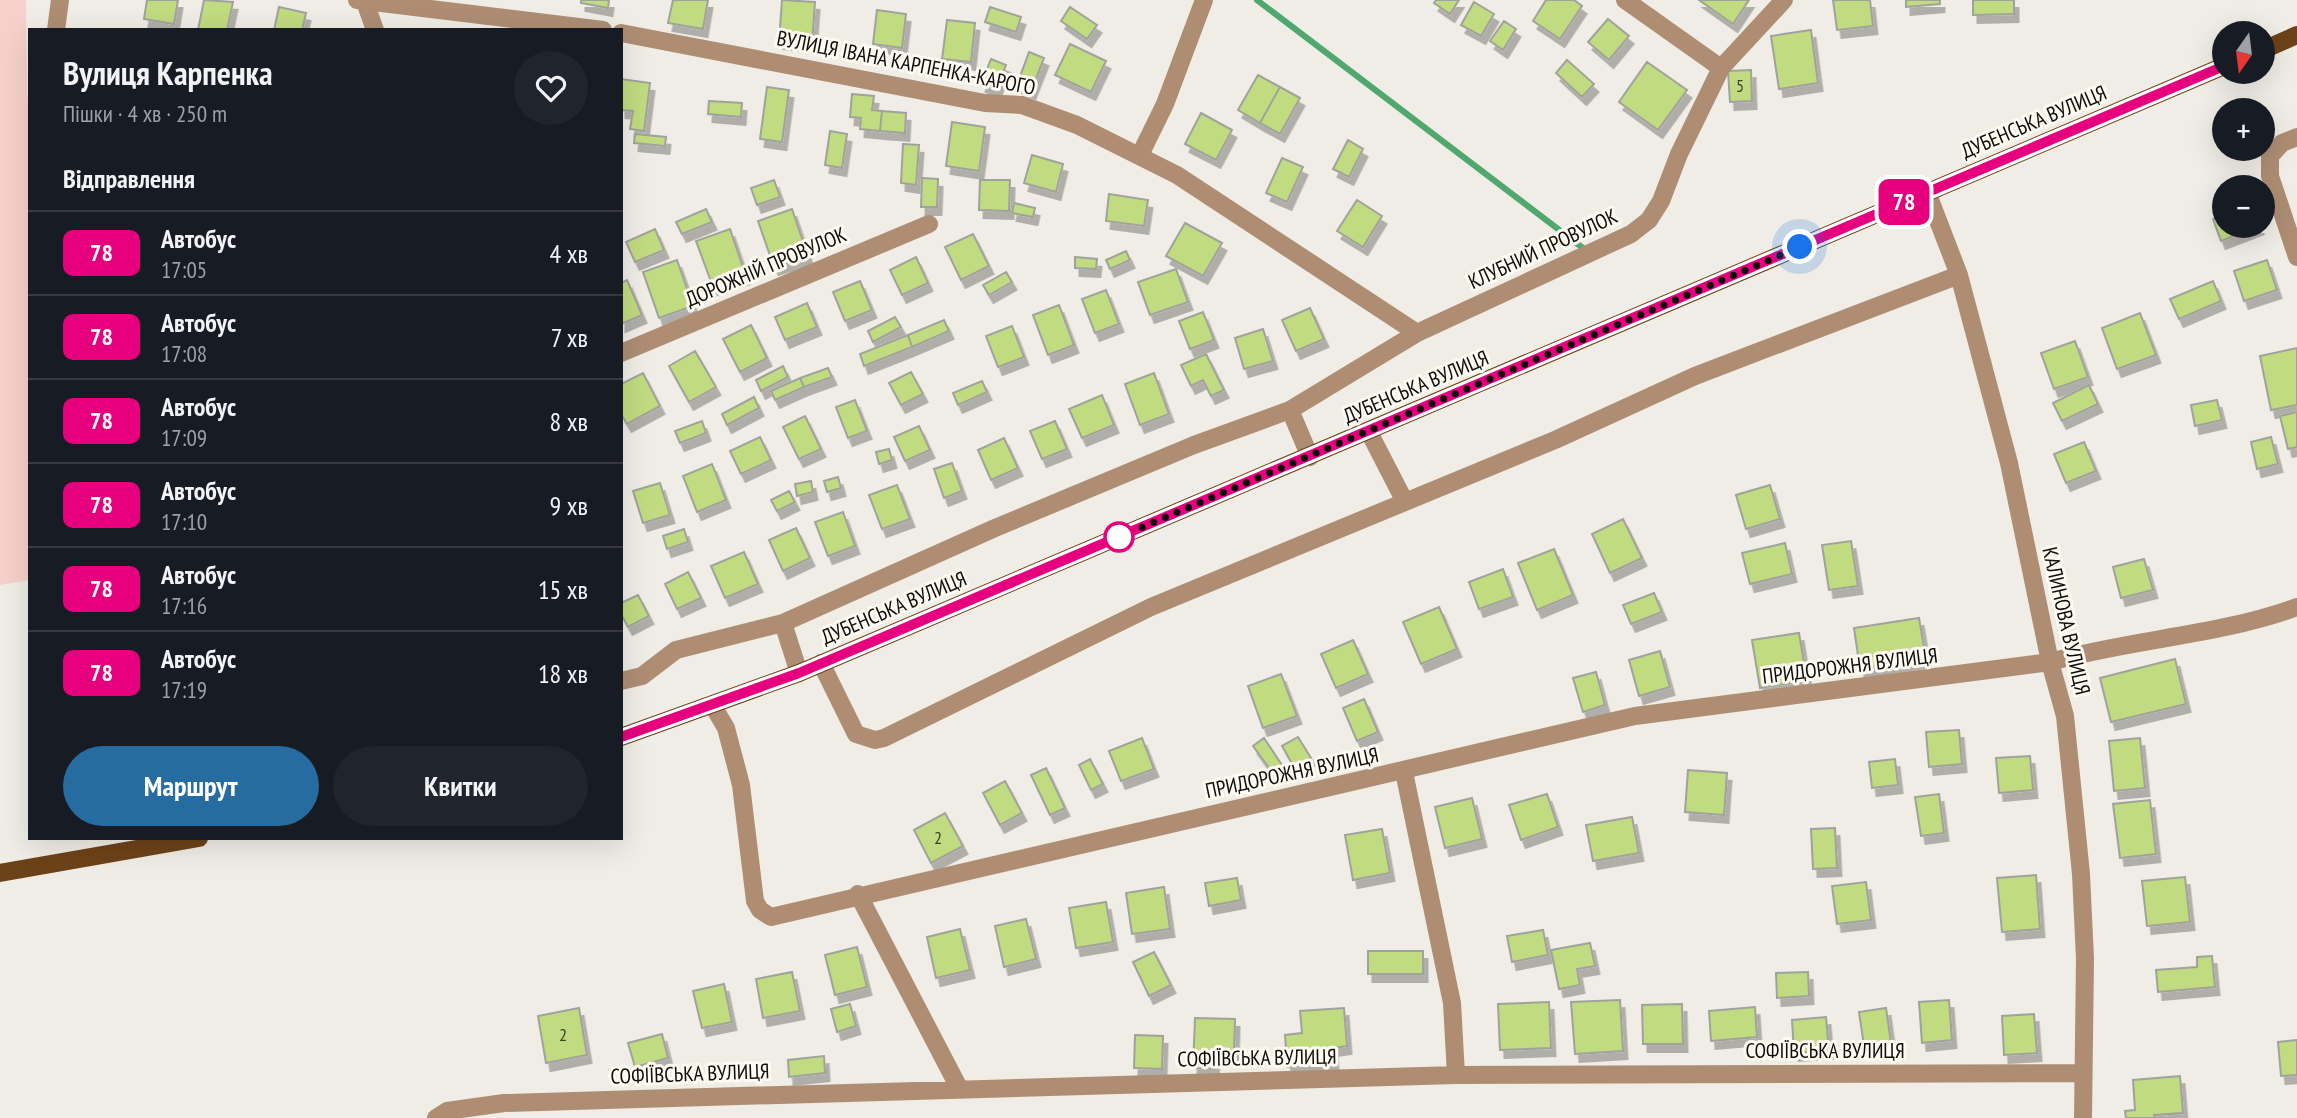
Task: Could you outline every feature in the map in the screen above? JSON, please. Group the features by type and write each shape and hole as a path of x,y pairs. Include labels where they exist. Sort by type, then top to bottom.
{"main road":[{"path":"2275,45 2297,35"},
{"name":"ДУБЕНСЬКА ВУЛИЦЯ","path":"623,736 799,673 2212,71"},
{"path":"0,873 187,840"}],"street":[{"path":"56,28 60,0"},
{"path":"1140,155 1165,104 1204,0"},
{"path":"1625,0 1721,68"},
{"name":"КЛУБНИЙ ПРОВУЛОК","path":"623,681 642,676 676,650 783,623 995,528 1194,445 1290,410 1417,333 1631,234 1649,220 1661,201 1679,154 1721,68 1784,0"},
{"path":"361,1 374,28"},
{"path":"361,1 586,28"},
{"name":"ВУЛИЦЯ ІВАНА КАРПЕНКА-КАРОГО","path":"623,33 985,103 1022,105 1077,125 1177,175 1417,333"},
{"path":"2297,136 2282,143 2270,156 2270,176 2297,257"},
{"name":"КАЛИНОВА ВУЛИЦЯ","path":"1927,192 1959,275 2008,463 2050,662 2065,716 2081,874 2085,959 2083,1118"},
{"name":"ДОРОЖНІЙ ПРОВУЛОК","path":"623,352 929,224"},
{"path":"821,663 856,734 868,739 884,738 1151,607 1555,440 1695,376 1959,275"},
{"path":"1290,410 1310,457"},
{"path":"1369,432 1405,502"},
{"name":"ПРИДОРОЖНЯ ВУЛИЦЯ","path":"713,706 726,728 734,757 746,820 751,886 760,910 771,917 858,894 1404,772 1635,716 2050,662 2081,653 2260,621 2297,607"},
{"path":"783,623 799,673"},
{"path":"1404,772 1452,1003 1456,1075"},
{"path":"858,894 959,1088"},
{"name":"СОФІЇВСЬКА ВУЛИЦЯ","path":"436,1118 447,1111 504,1103 959,1088 1456,1075 2082,1073"}],"shaded area":[{"path":"0,0 26,0 28,580 0,585"}],"building":[{"path":"147,0 178,0 174,24 144,19"},
{"path":"204,0 233,2 227,28 198,28"},
{"path":"581,0 609,0 608,8 581,3"},
{"path":"673,0 708,0 703,29 668,23"},
{"path":"782,0 815,2 812,44 779,41"},
{"path":"1436,0 1459,0 1450,14 1434,3"},
{"path":"1546,0 1574,0 1582,6 1560,39 1533,21"},
{"path":"1699,0 1749,0 1733,24"},
{"path":"1833,0 1870,0 1873,26 1837,30"},
{"path":"1906,0 1940,0 1940,4 1906,7"},
{"path":"1973,0 2014,0 2014,14 1973,15"},
{"path":"1474,2 1494,14 1481,36 1461,25"},
{"path":"279,7 306,13 302,28 274,28"},
{"path":"990,7 1021,17 1016,32 985,22"},
{"path":"1070,7 1097,25 1087,39 1061,21"},
{"path":"877,10 906,14 902,48 873,44"},
{"path":"1608,19 1629,36 1609,60 1588,42"},
{"path":"947,20 975,23 971,62 942,59"},
{"path":"1504,21 1516,29 1503,50 1490,41"},
{"path":"1811,30 1818,83 1779,89 1771,36"},
{"path":"1070,44 1106,61 1091,92 1055,75"},
{"path":"1029,52 1044,58 1031,91 1017,85"},
{"path":"991,59 1006,65 996,90 981,84"},
{"path":"1567,60 1594,84 1582,97 1556,73"},
{"path":"1647,62 1687,90 1658,130 1619,102"},
{"path":"1751,70 1752,101 1730,102 1728,71"},
{"path":"1258,75 1280,87 1260,123 1238,110"},
{"path":"623,79 650,83 644,131 630,129 633,111 623,110"},
{"path":"767,87 789,90 782,142 760,139"},
{"path":"1280,87 1300,98 1280,134 1260,123"},
{"path":"852,94 874,96 872,110 882,111 880,131 860,129 861,118 850,117"},
{"path":"709,101 742,103 741,117 708,114"},
{"path":"882,111 906,113 905,133 880,131"},
{"path":"1201,113 1232,130 1216,160 1185,144"},
{"path":"952,122 985,127 979,171 946,166"},
{"path":"830,131 847,134 842,168 825,165"},
{"path":"635,134 666,137 665,146 634,143"},
{"path":"1348,140 1363,149 1349,177 1333,169"},
{"path":"903,144 919,145 916,185 901,183"},
{"path":"1032,155 1063,164 1056,192 1024,183"},
{"path":"1282,158 1303,167 1287,202 1266,193"},
{"path":"922,178 938,179 937,207 921,207"},
{"path":"774,180 780,197 757,205 751,188"},
{"path":"980,180 1010,180 1009,211 979,210"},
{"path":"1109,194 1148,200 1144,226 1106,221"},
{"path":"1357,200 1382,216 1363,247 1337,231"},
{"path":"1014,203 1035,208 1033,217 1012,213"},
{"path":"706,209 712,222 682,234 676,222"},
{"path":"792,209 808,256 774,267 758,221"},
{"path":"1185,223 1222,243 1203,276 1166,256"},
{"path":"655,229 664,250 635,262 626,242"},
{"path":"730,229 746,276 713,287 696,241"},
{"path":"973,234 989,266 961,280 945,247"},
{"path":"1126,251 1130,260 1110,269 1106,260"},
{"path":"916,257 928,283 902,295 890,270"},
{"path":"1075,257 1097,259 1096,269 1075,268"},
{"path":"677,260 693,306 659,318 643,272"},
{"path":"2267,260 2277,290 2244,301 2234,271"},
{"path":"1176,269 1188,302 1150,315 1138,282"},
{"path":"1006,272 1012,282 989,295 983,285"},
{"path":"627,280 642,315 623,323 623,282"},
{"path":"860,281 872,310 845,321 833,292"},
{"path":"2213,281 2221,301 2179,319 2170,299"},
{"path":"1106,290 1119,324 1095,333 1082,299"},
{"path":"807,303 817,327 785,340 775,317"},
{"path":"1059,305 1074,345 1048,355 1033,315"},
{"path":"1310,308 1324,339 1296,351 1282,320"},
{"path":"1203,312 1214,340 1190,349 1179,321"},
{"path":"2140,313 2156,355 2117,369 2102,328"},
{"path":"895,317 901,327 873,342 868,331"},
{"path":"944,320 949,331 912,347 908,335"},
{"path":"751,325 767,358 740,372 723,339"},
{"path":"1012,326 1024,357 998,367 986,336"},
{"path":"1263,329 1273,361 1244,369 1235,338"},
{"path":"908,335 912,347 864,366 860,354"},
{"path":"2075,341 2088,377 2054,389 2041,353"},
{"path":"2297,348 2297,405 2271,410 2260,356"},
{"path":"695,351 716,387 689,402 669,366"},
{"path":"1206,354 1224,390 1211,396 1203,380 1191,386 1181,365"},
{"path":"783,366 788,377 761,391 756,380"},
{"path":"828,368 832,377 804,387 800,378"},
{"path":"911,372 923,394 901,405 889,383"},
{"path":"643,373 660,406 627,424 623,417 623,383"},
{"path":"1154,373 1169,414 1140,425 1125,384"},
{"path":"800,378 804,387 775,400 771,391"},
{"path":"982,381 987,392 958,405 953,393"},
{"path":"2089,385 2098,404 2062,421 2053,403"},
{"path":"1102,395 1114,425 1082,438 1069,409"},
{"path":"754,397 759,408 727,425 722,414"},
{"path":"855,400 867,431 848,438 836,407"},
{"path":"2217,400 2222,420 2195,426 2191,405"},
{"path":"2297,412 2297,447 2288,449 2280,416"},
{"path":"805,416 821,449 799,459 783,427"},
{"path":"702,421 706,433 680,443 675,431"},
{"path":"1055,421 1067,449 1042,459 1030,431"},
{"path":"919,426 930,450 905,461 894,437"},
{"path":"760,437 771,460 741,474 730,451"},
{"path":"2271,437 2278,464 2257,469 2251,442"},
{"path":"1004,438 1018,468 991,480 978,450"},
{"path":"2084,442 2096,471 2066,483 2054,454"},
{"path":"889,449 892,460 879,464 876,452"},
{"path":"952,463 962,491 944,498 934,469"},
{"path":"712,464 726,500 697,512 683,476"},
{"path":"838,477 841,488 827,492 824,481"},
{"path":"811,481 813,492 797,496 795,484"},
{"path":"660,483 670,515 643,523 633,491"},
{"path":"897,485 910,519 882,529 869,495"},
{"path":"1770,485 1780,519 1746,529 1736,495"},
{"path":"789,491 795,502 777,511 771,500"},
{"path":"843,512 855,546 828,556 815,522"},
{"path":"1623,519 1642,558 1610,573 1592,534"},
{"path":"796,528 810,558 783,571 769,540"},
{"path":"684,529 688,542 667,549 663,536"},
{"path":"1851,541 1858,586 1829,590 1822,545"},
{"path":"1785,543 1792,574 1750,584 1742,553"},
{"path":"1554,549 1573,595 1537,610 1518,563"},
{"path":"744,552 758,584 725,598 711,566"},
{"path":"2144,559 2153,590 2121,598 2113,567"},
{"path":"1503,569 1513,597 1479,609 1469,582"},
{"path":"688,572 701,598 677,609 665,584"},
{"path":"1654,593 1662,612 1631,624 1623,605"},
{"path":"638,595 649,616 628,627 623,618 623,602"},
{"path":"1439,607 1457,649 1421,664 1403,622"},
{"path":"1919,618 1926,659 1860,669 1854,628"},
{"path":"1799,633 1807,680 1760,688 1752,640"},
{"path":"1353,640 1368,674 1336,688 1321,654"},
{"path":"1660,651 1670,687 1639,696 1629,660"},
{"path":"2175,659 2186,704 2111,722 2100,678"},
{"path":"1596,672 1605,705 1583,712 1573,678"},
{"path":"1281,674 1297,716 1263,728 1248,686"},
{"path":"1364,699 1378,732 1357,741 1343,708"},
{"path":"1959,730 1962,764 1929,767 1926,732"},
{"path":"1298,737 1311,758 1294,767 1282,746"},
{"path":"1142,738 1154,769 1121,781 1109,751"},
{"path":"1264,738 1282,765 1272,772 1253,746"},
{"path":"2140,738 2145,788 2114,791 2109,741"},
{"path":"2030,756 2033,790 1999,793 1996,758"},
{"path":"1090,759 1103,784 1091,790 1079,765"},
{"path":"1895,759 1898,785 1872,788 1869,762"},
{"path":"1046,768 1065,808 1050,815 1031,775"},
{"path":"1688,770 1727,773 1724,815 1685,812"},
{"path":"1005,781 1022,813 1000,825 983,793"},
{"path":"1547,794 1558,827 1521,840 1509,805"},
{"path":"1939,794 1944,833 1921,836 1915,797"},
{"path":"1472,798 1482,839 1445,848 1435,807"},
{"path":"2150,800 2156,854 2120,858 2113,804"},
{"path":"945,813 963,846 931,863 914,830"},
{"path":"1632,817 1639,853 1593,861 1586,825"},
{"path":"1835,828 1837,868 1813,869 1811,829"},
{"path":"1382,829 1390,873 1353,880 1345,835"},
{"path":"2036,875 2040,929 2002,932 1997,878"},
{"path":"2185,877 2190,922 2147,926 2142,881"},
{"path":"1237,878 1241,900 1209,906 1205,883"},
{"path":"1866,882 1871,920 1837,924 1832,886"},
{"path":"1164,887 1170,929 1132,934 1126,893"},
{"path":"1106,902 1113,942 1076,948 1069,908"},
{"path":"1026,919 1036,959 1004,967 995,926"},
{"path":"960,929 970,970 936,978 927,937"},
{"path":"1543,930 1548,955 1512,962 1507,936"},
{"path":"1590,943 1595,966 1577,969 1580,985 1559,989 1551,950"},
{"path":"857,947 867,987 835,995 825,955"},
{"path":"1368,951 1423,951 1423,974 1368,974"},
{"path":"1154,952 1171,985 1149,996 1133,962"},
{"path":"2212,956 2215,987 2158,992 2156,970 2197,967 2197,957"},
{"path":"792,972 800,1011 763,1018 756,979"},
{"path":"1808,972 1809,996 1777,998 1776,973"},
{"path":"724,984 732,1022 702,1028 693,991"},
{"path":"1620,1000 1623,1051 1575,1054 1571,1002"},
{"path":"1949,1000 1952,1040 1922,1043 1919,1002"},
{"path":"1549,1002 1551,1048 1500,1050 1498,1004"},
{"path":"850,1004 856,1026 837,1032 831,1009"},
{"path":"1682,1004 1683,1044 1643,1044 1642,1005"},
{"path":"1755,1007 1757,1037 1711,1041 1709,1011"},
{"path":"579,1008 587,1055 546,1063 538,1016"},
{"path":"1344,1008 1347,1046 1333,1048 1334,1063 1287,1067 1285,1035 1302,1033 1300,1011"},
{"path":"1886,1008 1891,1043 1864,1046 1859,1012"},
{"path":"2034,1014 2037,1053 2004,1055 2002,1016"},
{"path":"1826,1017 1829,1051 1794,1053 1792,1020"},
{"path":"1195,1018 1235,1019 1234,1053 1215,1052 1214,1069 1193,1068"},
{"path":"662,1034 668,1058 635,1067 628,1043"},
{"path":"1135,1035 1163,1036 1162,1069 1134,1068"},
{"path":"2297,1040 2297,1075 2281,1076 2278,1042"},
{"path":"824,1056 825,1073 789,1077 788,1060"},
{"path":"2180,1076 2183,1113 2154,1115 2155,1118 2126,1118 2125,1111 2135,1110 2133,1080"}],"waterway":[{"path":"1257,0 1583,248"}],"bus line":[{"name":"78","path":"623,736 799,673 2212,71"}],"route":[{"path":"1119,537 1800,247"}]}
